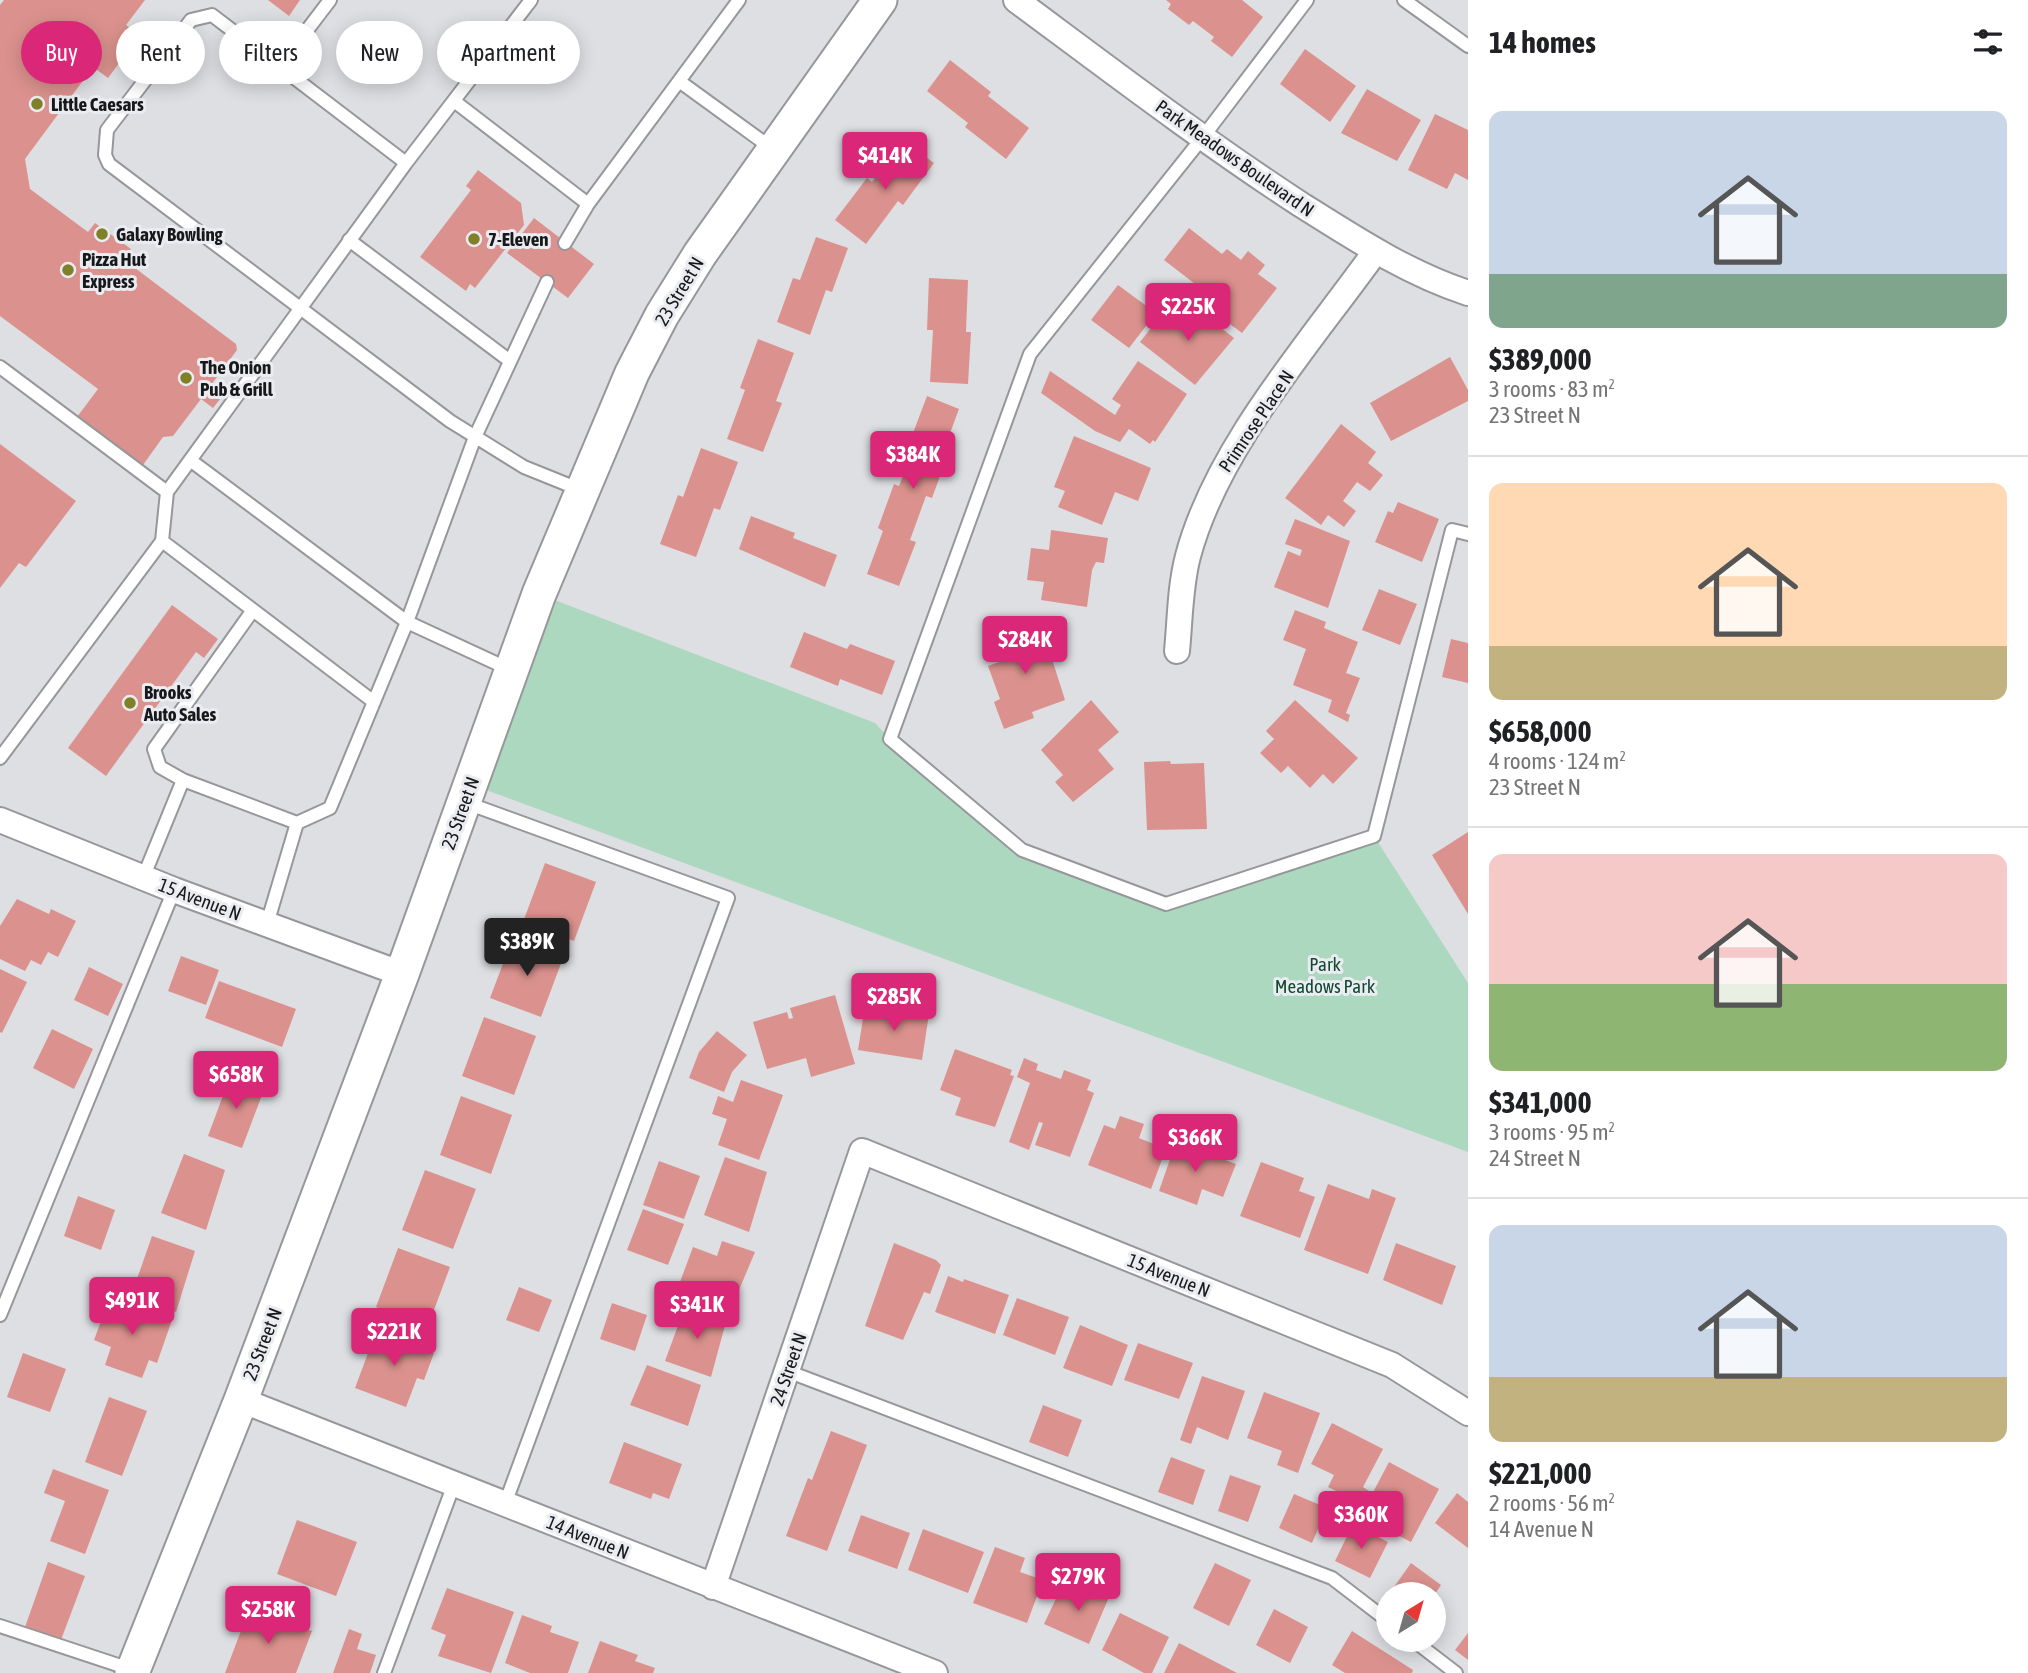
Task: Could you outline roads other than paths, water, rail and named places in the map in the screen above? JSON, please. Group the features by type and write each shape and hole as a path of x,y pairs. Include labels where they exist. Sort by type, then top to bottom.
{"street":[{"name":"23 Street N","path":"133,1672 242,1400 402,974 512,670 632,373 662,315 700,254 880,0"},
{"name":"Park Meadows Boulevard N","path":"1016,0 1203,137 1376,252 1442,285 1468,293"},
{"name":"Primrose Place N","path":"1177,651 1188,558 1212,488 1235,446 1376,252"},
{"name":"15 Avenue N","path":"0,820 174,890 402,974"},
{"name":"15 Avenue N","path":"862,1151 1392,1365 1468,1413"},
{"name":"24 Street N","path":"713,1587 862,1151"},
{"name":"14 Avenue N","path":"242,1400 935,1673"}],"lane":[{"path":"314,21 330,0"},
{"path":"0,758 162,541 167,492 349,240 531,0"},
{"path":"565,243 588,204 739,0"},
{"path":"1307,0 1203,137 1030,354 890,739 1022,850 1166,904 1374,836 1451,530 1468,534"},
{"path":"1404,0 1468,46"},
{"path":"220,21 212,15 191,20 107,130 105,155 109,164 475,437 524,467 583,491"},
{"path":"679,81 774,150"},
{"path":"301,84 406,163"},
{"path":"454,101 588,204"},
{"path":"349,240 510,360"},
{"path":"253,610 154,749 160,767 183,780 297,823 330,808 407,622 475,437 547,282"},
{"path":"0,367 167,492"},
{"path":"190,460 407,622 512,670"},
{"path":"162,541 374,702"},
{"path":"144,878 183,780"},
{"path":"463,802 728,898 505,1504"},
{"path":"267,924 297,823"},
{"path":"0,1315 174,890"},
{"path":"787,1371 1332,1578 1376,1612"},
{"path":"384,1673 454,1484"},
{"path":"0,1626 133,1672"},
{"path":"1428,1652 1456,1673"}],"place":[{"name":"Little Caesars","path":"37,104"},
{"name":"Galaxy Bowling","path":"102,234"},
{"name":"7-Eleven","path":"474,239"},
{"name":"Pizza Hut Express","path":"68,270"},
{"name":"The Onion Pub & Grill","path":"186,378"},
{"name":"Brooks Auto Sales","path":"130,703"}],"park label":[{"name":"Park Meadows Park","path":"1325,975"}]}
